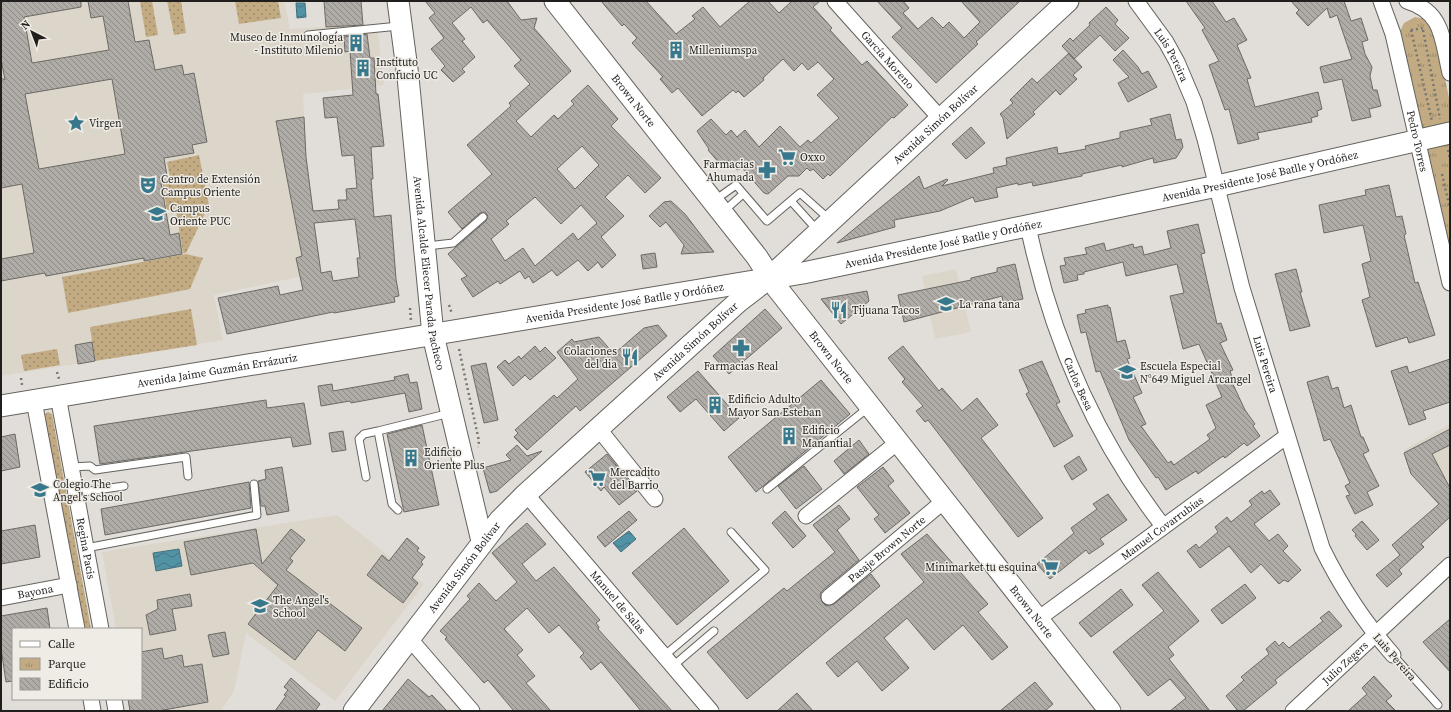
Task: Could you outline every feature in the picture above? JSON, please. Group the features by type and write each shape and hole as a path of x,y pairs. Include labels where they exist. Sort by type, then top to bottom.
{"street":[{"name":"Avenida Alcalde Eliecer Parada Pacheco","path":"398,1 408,77 433,335 482,541"},
{"name":"Brown Norte","path":"555,1 718,207 756,257 769,278 869,406 1110,711"},
{"name":"García Moreno","path":"835,1 940,118"},
{"name":"Avenida Simón Bolívar","path":"354,711 482,541 526,494 738,302 769,278 824,225 1068,1"},
{"name":"Luis Pereira","path":"1136,1 1166,42 1187,84 1200,120 1242,288 1322,548 1339,580 1375,634 1393,655"},
{"name":"Pedro Torres","path":"1381,1 1393,34 1450,283"},
{"path":"1393,34 1394,18 1406,1 1416,4 1429,11 1437,22 1450,73"},
{"name":"Avenida Presidente José Batlle y Ordóñez","path":"433,335 810,272 1217,186 1417,140 1443,132"},
{"name":"Carlos Besa","path":"1028,226 1050,314 1083,398 1120,464 1163,526"},
{"name":"Avenida Jaime Guzmán Errázuriz","path":"1,406 34,401 59,389 433,335"},
{"name":"Regina Pacis","path":"59,389 71,467 101,628"},
{"path":"34,401 77,628"},
{"path":"598,428 655,499"},
{"name":"Manuel Covarrubias","path":"1038,619 1287,436"},
{"path":"806,516 898,442"},
{"name":"Manuel de Salas","path":"526,494 712,711"},
{"name":"Pasaje Brown Norte","path":"829,597 944,501"},
{"name":"Julio Zegers","path":"1293,711 1450,565"},
{"name":"Bayona","path":"1,598 69,585"},
{"path":"409,638 472,711"},
{"path":"91,700 93,711"},
{"path":"114,700 116,711"}],"lane":[{"path":"308,35 401,26"},
{"path":"718,207 736,186 767,221 800,192 824,225"},
{"path":"718,207 743,194"},
{"path":"791,201 824,225"},
{"path":"424,246 453,243 483,217"},
{"path":"767,489 869,406"},
{"path":"366,477 359,439 364,434 451,412"},
{"path":"378,431 392,504 398,510"},
{"path":"71,467 90,466 95,470 186,457 188,476"},
{"path":"86,548 257,515 254,484"},
{"path":"76,493 124,486"},
{"path":"668,661 765,570 731,532"},
{"path":"668,661 714,631"},
{"name":"Luis Pereira","path":"1393,655 1438,705"}],"path":[{"path":"1393,34 1422,29 1437,22"},
{"path":"1422,29 1443,132"},
{"path":"1411,30 1450,159"},
{"path":"1441,172 1450,209"},
{"path":"450,305 453,317"},
{"path":"410,308 412,326"},
{"path":"459,349 479,441 478,448"},
{"path":"57,372 59,389"}],"shaded area":[{"name":"Campus Oriente PUC","path":"1,1 284,1 290,29 377,24 384,85 303,94 306,157 321,272 214,295 223,340 1,376"},
{"name":"La rana tana","path":"956,269 971,332 935,339 922,276"},
{"path":"1450,424 1450,517 1411,474 1404,450"},
{"name":"The Angel's School","path":"337,515 424,584 335,701 246,633 234,691 221,711 131,711 140,700 142,700 142,628 116,628 102,552"}],"green space":[{"path":"140,1 152,1 158,35 146,37"},
{"path":"167,1 181,1 186,33 174,35"},
{"path":"235,1 278,1 281,18 239,24"},
{"path":"1415,17 1425,19 1434,24 1450,103 1450,261 1399,33 1404,23"},
{"path":"199,155 209,205 186,253 183,253 176,210 167,211 162,179 170,177 167,162"},
{"path":"186,254 203,258 190,289 68,313 62,277"},
{"path":"191,309 197,345 95,361 90,327"},
{"path":"57,349 60,365 24,371 21,355"},
{"path":"48,412 52,414 91,628 83,628 44,415"}],"water":[{"path":"296,3 305,3 306,17 297,18"},
{"path":"629,531 636,539 621,552 613,543"},
{"path":"179,549 182,566 156,571 153,553"}],"building":[{"path":"1,1 81,1 81,7 24,17 32,63 109,50 103,16 91,18 88,1 128,1 135,42 149,40 155,70 182,65 184,75 194,73 207,142 192,145 194,153 164,158 167,176 160,177 170,235 179,233 182,254 144,261 144,258 46,276 45,273 1,281 1,259 34,253 22,184 1,188 1,78 5,80 1,59","holes":["112,79 125,154 39,169 25,94"]},
{"path":"324,1 361,1 363,25 326,27"},
{"path":"425,1 507,1 521,20 537,18 534,28 571,71 516,121 531,137 554,115 558,119 574,104 571,101 588,85 618,119 611,126 661,178 645,193 628,175 605,197 624,216 601,237 616,255 602,268 598,262 588,271 578,260 557,276 552,270 533,283 529,276 525,279 520,271 500,284 498,281 473,297 461,279 467,276 448,254 486,221 488,216 485,212 480,213 462,229 448,212 492,174 467,145 511,106 509,103 530,84 514,66 521,60 487,20 483,23 471,7 452,23 465,39 462,41 475,57 462,69 465,72 453,82 441,70 445,66 431,49 444,38 429,18 435,13","holes":["582,146 599,165 575,189 557,169","535,197 561,224 581,205 597,223 578,240 573,233 535,266 523,248 505,261 491,239 509,224 506,221"]},
{"path":"601,1 646,1 676,34 695,19 692,16 703,7 720,27 750,1 768,1 779,13 792,1 820,1 813,7 832,28 830,30 862,65 867,61 908,105 894,118 892,117 830,176 828,174 823,179 813,169 810,171 807,168 799,176 788,176 768,194 764,193 742,168 737,170 728,160 721,165 708,150 709,149 697,131 711,119 726,135 731,130 737,137 745,130 759,147 780,126 800,147 808,140 811,143 839,118 817,95 834,79 818,62 808,70 802,63 794,71 783,59 763,78 764,80 744,97 738,91 736,93 733,90 702,116 678,88 672,93 660,79 663,77 632,43 637,38 624,24 622,26"},
{"path":"877,1 903,1 909,8 903,13 918,29 932,17 943,28 949,22 964,38 980,22 961,1 1020,1 976,42 978,44 936,83 892,37 902,28"},
{"path":"1186,1 1212,1 1226,22 1234,18 1247,40 1237,45 1251,78 1247,79 1255,107 1318,92 1322,109 1317,111 1318,116 1311,118 1312,122 1257,133 1259,139 1238,144 1229,109 1225,110 1209,65 1219,61 1202,30 1205,28"},
{"path":"1291,1 1344,1 1351,21 1361,18 1368,40 1362,42 1365,54 1372,67 1370,76 1373,90 1377,90 1381,106 1369,109 1371,117 1352,121 1342,79 1324,83 1320,67 1352,59 1337,15 1330,18 1327,8 1308,26 1296,13 1299,10"},
{"path":"1106,7 1118,20 1115,24 1129,38 1115,51 1100,35 1074,59 1062,46 1070,38 1073,41"},
{"path":"367,34 370,58 374,58 376,94 378,94 384,146 371,147 373,179 371,179 374,217 391,215 396,279 399,296 394,297 395,302 333,312 227,334 218,298 278,286 280,295 303,290 296,258 302,256 276,121 304,117 306,157 313,211 339,209 338,200 347,200 346,189 357,188 354,155 342,156 337,117 325,118 323,98 353,95 350,51 345,52 344,37","holes":["355,219 360,258 357,258 359,277 333,281 331,271 321,273 314,223"]},
{"path":"1123,50 1138,67 1142,74 1148,71 1157,87 1128,102 1118,83 1129,77 1113,60"},
{"path":"1069,53 1082,67 1073,75 1077,79 1060,95 1056,90 1033,112 1035,114 1007,139 1003,118 1000,114 1013,103 1010,100 1032,78 1037,83"},
{"path":"1170,114 1176,140 1181,139 1183,147 1176,158 1154,163 1153,158 1122,167 1122,165 1082,174 1082,176 1033,186 1032,182 1018,185 1018,183 996,188 998,197 975,202 973,197 940,211 894,220 895,227 837,243 919,176 924,189 947,179 948,180 942,186 994,173 993,168 1007,165 1006,158 1057,147 1058,154 1086,149 1085,146 1120,138 1120,132 1152,125 1150,119"},
{"path":"971,127 985,143 966,159 952,144"},
{"path":"1389,185 1396,217 1402,216 1406,234 1404,235 1415,283 1418,282 1435,335 1409,343 1407,337 1376,347 1362,300 1370,297 1362,264 1371,261 1363,225 1324,233 1319,205 1366,195 1365,190"},
{"path":"671,201 685,214 714,252 681,254 684,245 666,222 660,227 649,216 664,202"},
{"path":"1198,224 1205,253 1201,254 1217,324 1221,323 1227,340 1220,343 1233,370 1230,371 1232,377 1230,378 1245,410 1255,424 1253,426 1260,436 1247,446 1244,443 1225,458 1223,456 1198,474 1196,471 1166,490 1158,477 1156,478 1129,440 1100,371 1096,372 1086,332 1081,333 1077,315 1086,313 1085,310 1108,305 1108,308 1110,307 1117,342 1125,340 1130,358 1127,359 1142,393 1133,397 1146,424 1141,426 1168,463 1171,461 1174,465 1210,439 1207,435 1216,428 1206,405 1222,397 1199,344 1183,349 1170,296 1184,293 1177,264 1126,276 1123,262 1084,272 1084,274 1077,275 1078,280 1064,283 1060,266 1066,265 1064,258 1087,254 1085,248 1104,243 1106,251 1133,244 1134,248 1142,246 1144,255 1171,248 1167,231"},
{"path":"655,253 657,267 643,269 641,255"},
{"path":"1015,264 1023,299 1003,303 1002,296 904,322 898,295 971,280 971,278 997,272 997,268"},
{"path":"1296,269 1302,292 1300,292 1310,326 1290,331 1275,274"},
{"path":"867,291 869,301 841,324 821,299"},
{"path":"765,309 782,328 729,374 713,356"},
{"path":"658,325 667,336 580,411 576,406 527,450 514,437 518,433 515,430 554,395 557,398 578,379 557,352 572,339 574,342 599,337 614,354 644,328"},
{"path":"92,342 95,361 78,364 75,345"},
{"path":"535,346 540,352 545,347 556,358 530,380 525,375 513,386 497,367 505,360 509,364 519,356 521,359"},
{"path":"903,346 939,391 942,388 962,411 977,398 998,425 981,438 1043,518 1018,537 928,420 925,422 916,411 923,406 902,382 905,379 888,358"},
{"path":"1450,359 1450,402 1423,411 1426,419 1409,425 1391,371 1407,366 1409,373"},
{"path":"1042,361 1060,402 1056,404 1073,436 1054,447 1026,394 1029,392 1019,370"},
{"path":"486,363 498,420 484,423 471,366"},
{"name":"Edificio Adulto Mayor San Esteban","path":"698,371 739,418 724,431 696,399 680,412 667,397"},
{"path":"408,374 410,383 417,382 422,409 409,412 405,393 351,403 350,401 321,406 318,386 332,384 333,391 395,380 394,377"},
{"path":"1328,376 1332,389 1338,387 1344,408 1351,405 1361,437 1363,437 1369,451 1363,454 1379,486 1367,492 1373,505 1355,514 1346,496 1350,495 1345,486 1350,483 1330,439 1324,441 1307,382"},
{"name":"Edificio Manantial","path":"821,380 850,414 756,492 728,457"},
{"path":"266,400 267,408 304,403 311,444 293,447 291,437 100,464 94,426"},
{"name":"Edificio Oriente Plus","path":"422,425 439,505 404,512 387,434"},
{"path":"1450,429 1450,445 1432,454 1450,488 1450,517 1421,544 1424,547 1399,570 1402,574 1387,587 1376,575 1400,555 1392,545 1439,504 1411,474 1404,453"},
{"path":"343,431 346,450 332,452 329,433"},
{"path":"15,434 20,467 1,471 1,437"},
{"path":"859,440 869,454 844,474 834,461"},
{"path":"517,445 527,456 542,451 497,491 490,493 483,468 511,460 506,455"},
{"path":"607,454 637,491 619,505 604,487 601,491 585,472"},
{"path":"1079,456 1087,470 1072,480 1064,466"},
{"path":"804,466 822,489 796,509 778,486"},
{"path":"282,467 289,511 267,515 265,506 261,506 258,481 266,479 265,470"},
{"path":"883,467 894,481 888,486 910,513 885,533 874,519 879,515 857,487"},
{"path":"249,482 251,508 105,535 101,509"},
{"path":"1270,490 1280,504 1254,524 1269,541 1278,534 1288,546 1283,551 1301,570 1288,582 1284,580 1279,584 1261,564 1251,573 1229,546 1200,568 1187,551 1196,544 1199,548 1218,532 1215,527 1227,517 1231,522 1252,505 1249,501 1262,491 1264,494"},
{"path":"1108,494 1127,520 1100,539 1104,544 1089,554 1086,550 1050,579 1037,564 1074,533 1071,528 1097,509 1093,504"},
{"path":"839,505 850,519 837,530 859,560 823,590 820,594 822,602 826,606 834,604 871,574 880,586 747,699 707,652 784,588 787,591 835,552 813,525"},
{"path":"629,511 637,520 605,547 597,537"},
{"path":"785,511 806,536 793,548 772,523"},
{"path":"1362,521 1379,540 1367,550 1352,530"},
{"path":"527,523 546,544 522,564 536,581 554,567 600,620 596,623 599,627 598,629 672,711 641,711 601,662 591,670 580,657 584,653 559,625 549,633 527,608 504,629 523,650 517,655 535,676 526,683 551,711 514,711 488,680 484,683 445,639 447,637 440,631 470,599 467,596 479,583 496,601 517,582 492,553"},
{"path":"35,525 40,557 1,564 1,531"},
{"path":"684,528 729,581 677,625 632,573"},
{"path":"256,529 262,564 291,529 305,540 290,558 293,561 286,570 362,628 345,651 318,630 295,660 248,624 278,585 253,563 191,575 184,542"},
{"path":"927,534 988,604 978,612 1008,647 992,660 963,625 934,650 907,618 884,638 909,668 882,691 857,661 838,677 826,663 924,582 901,554"},
{"path":"407,538 419,548 417,551 425,557 421,562 423,564 412,578 418,583 403,603 367,575 382,555 389,561"},
{"path":"1158,572 1199,621 1168,647 1174,655 1169,659 1210,711 1170,711 1186,698 1170,679 1148,696 1113,652 1164,611 1142,585"},
{"path":"1245,584 1256,598 1222,624 1211,610"},
{"path":"1121,589 1133,605 1091,637 1079,623"},
{"path":"190,594 192,606 172,609 176,630 150,635 146,615 158,609 157,600"},
{"path":"47,608 50,628 12,628 12,681 6,682 1,648 1,616"},
{"path":"1329,611 1342,626 1275,680 1277,683 1243,711 1238,711 1226,696 1244,680 1241,677 1269,654 1266,649 1275,641 1279,646 1283,642 1289,648 1323,621 1320,618"},
{"path":"1450,619 1450,672 1423,642"},
{"path":"225,632 229,654 213,657 208,635"},
{"path":"162,648 164,659 182,655 184,667 202,664 208,702 158,711 130,711 128,700 142,700 142,652"},
{"path":"1374,676 1392,696 1386,701 1396,711 1348,711 1367,694 1362,688"},
{"path":"291,678 320,704 315,711 275,711 286,696 284,695 288,690 284,687"},
{"path":"408,679 429,697 432,695 447,711 382,711"},
{"path":"1035,682 1053,704 1045,711 1000,711"},
{"path":"797,693 813,711 777,711"}],"place":[{"name":"Museo de Inmunología - Instituto Milenio","path":"356,43"},
{"name":"Milleniumspa","path":"676,50"},
{"name":"Instituto Confucio UC","path":"363,68"},
{"name":"Virgen","path":"76,123"},
{"name":"Oxxo","path":"787,157"},
{"name":"Farmacias Ahumada","path":"767,170"},
{"name":"Centro de Extensión Campus Oriente","path":"148,185"},
{"name":"Campus Oriente PUC","path":"157,214"},
{"name":"La rana tana","path":"946,304"},
{"name":"Tijuana Tacos","path":"839,310"},
{"name":"Farmacias Real","path":"741,348"},
{"name":"Colaciones del dia","path":"630,357"},
{"name":"Escuela Especial N°649 Miguel Arcangel","path":"1127,372"},
{"name":"Edificio Adulto Mayor San Esteban","path":"715,405"},
{"name":"Edificio Manantial","path":"789,436"},
{"name":"Edificio Oriente Plus","path":"411,458"},
{"name":"Mercadito del Barrio","path":"597,478"},
{"name":"Colegio The Angel's School","path":"40,490"},
{"name":"Minimarket tu esquina","path":"1050,567"},
{"name":"The Angel's School","path":"260,606"}]}
